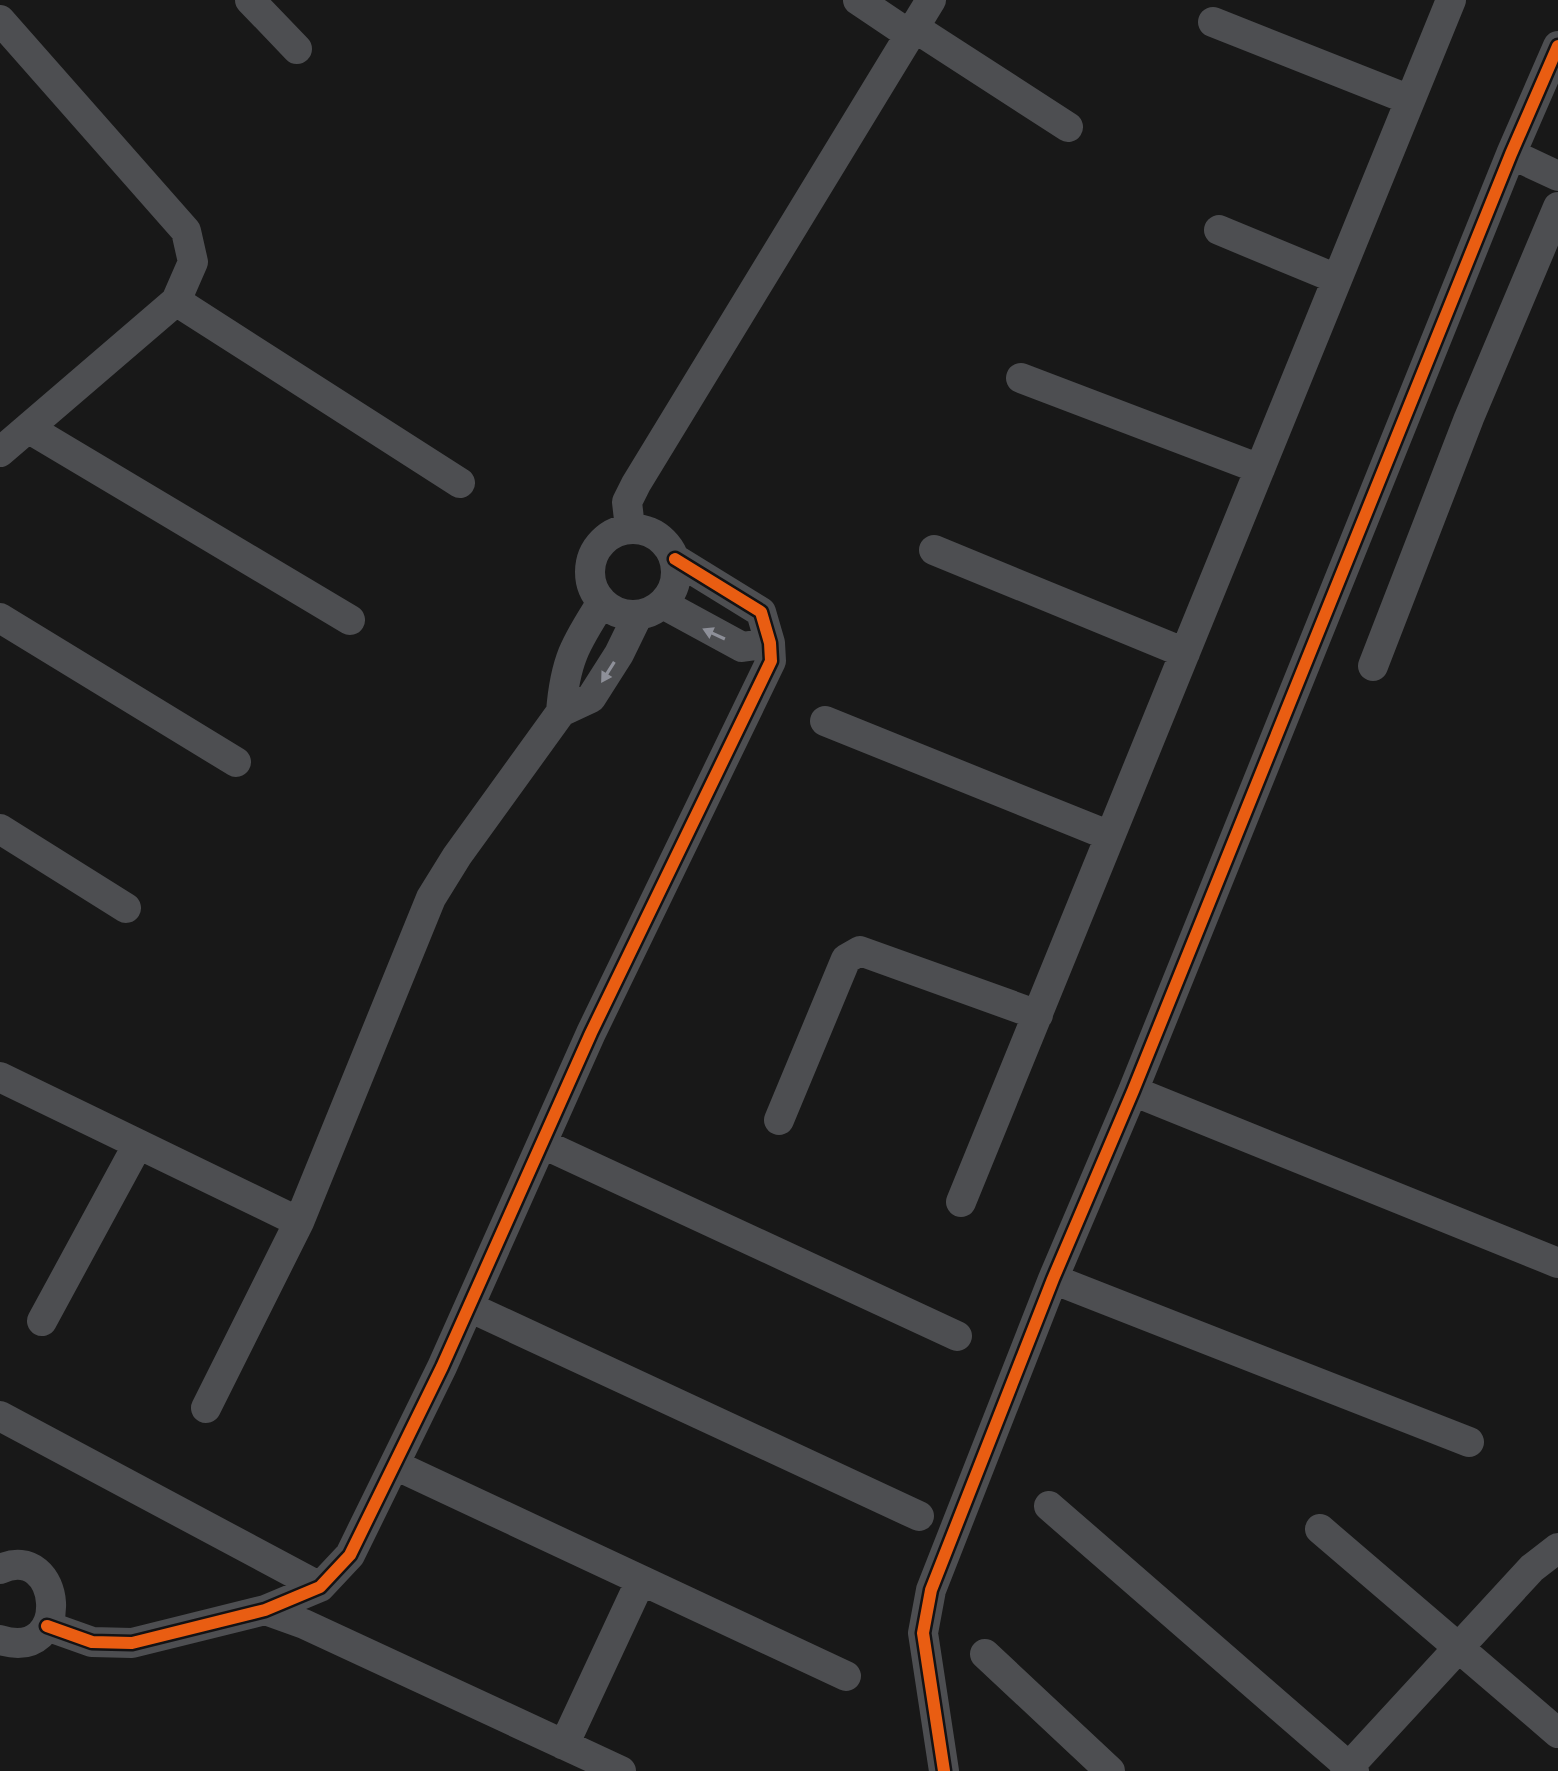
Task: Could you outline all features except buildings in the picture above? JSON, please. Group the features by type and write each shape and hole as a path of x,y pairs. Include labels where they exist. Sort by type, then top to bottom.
{"street":[{"path":"250,0 297,49"},
{"path":"858,0 1068,127"},
{"path":"630,528 627,502 636,484 931,0"},
{"path":"961,1202 1451,0"},
{"path":"0,20 186,231 193,262 176,301 0,452"},
{"path":"1213,22 1410,100"},
{"path":"944,1771 923,1633 931,1590 1053,1279 1133,1091 1511,154 1558,46"},
{"path":"1511,154 1558,176"},
{"path":"1373,666 1469,418 1558,207"},
{"path":"1219,230 1337,279"},
{"path":"176,301 460,483"},
{"path":"1021,378 1260,469"},
{"path":"28,428 350,620"},
{"path":"206,1408 299,1222 431,898 457,856 561,712 591,698 650,609 673,591 677,575 675,559 665,542 649,531 630,528 611,534 597,547 590,566 592,585 602,602 619,612 650,609 742,647 770,643"},
{"path":"934,550 1185,653"},
{"path":"47,1626 92,1642 132,1643 265,1610 320,1587 350,1555 469,1307 591,1033 766,677 771,661 770,643 761,612 675,559"},
{"path":"561,712 564,673 602,602"},
{"path":"0,618 236,762"},
{"path":"825,721 1110,836"},
{"path":"0,829 126,908"},
{"path":"779,1120 846,959 860,951 1038,1015"},
{"path":"0,1077 299,1222"},
{"path":"1133,1091 1558,1263"},
{"path":"543,1144 957,1336"},
{"path":"42,1321 137,1146"},
{"path":"1053,1279 1469,1442"},
{"path":"469,1307 919,1516"},
{"path":"0,1416 320,1587"},
{"path":"395,1465 846,1676"},
{"path":"1049,1506 1349,1770 1458,1646 1532,1568 1558,1548"},
{"path":"1320,1529 1558,1733"},
{"path":"0,1569 24,1566 40,1575 51,1590 54,1608 47,1626 24,1642 0,1640"},
{"path":"564,1745 640,1582"},
{"path":"265,1610 304,1624 621,1771"},
{"path":"985,1654 1110,1771"}],"cycle path":[{"path":"944,1771 923,1633 931,1590 1053,1279 1133,1091 1511,154 1558,46"},
{"path":"47,1626 92,1642 132,1643 265,1610 320,1587 350,1555 442,1367 591,1033 771,661 770,643 761,612 675,559"}]}
